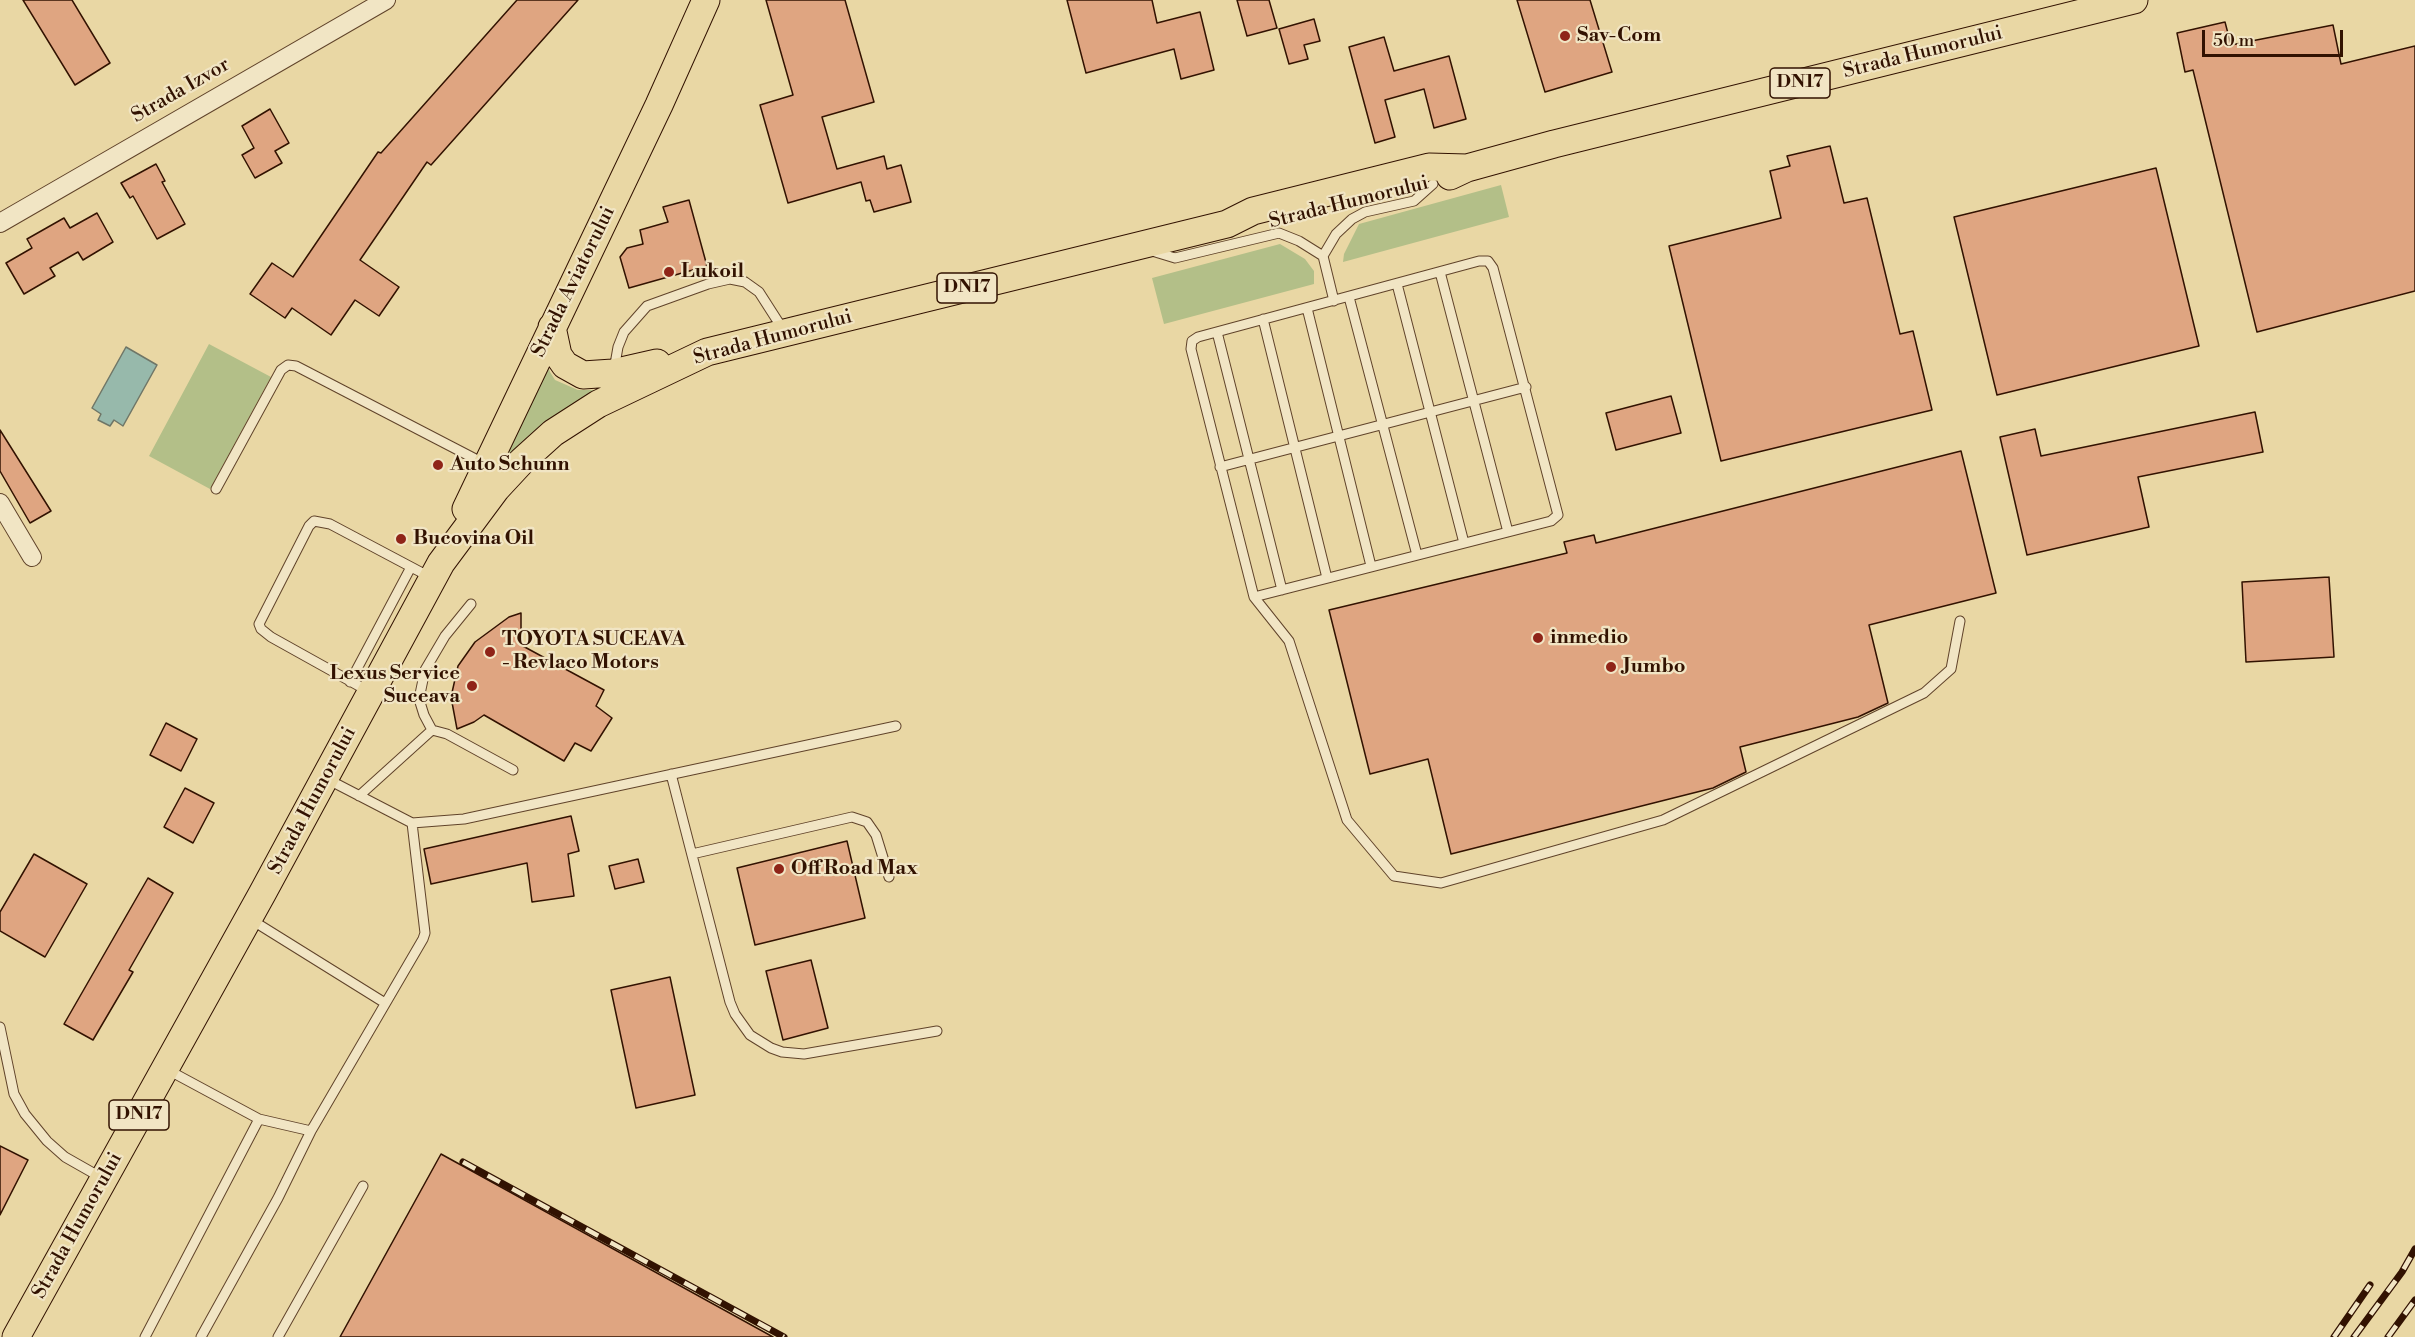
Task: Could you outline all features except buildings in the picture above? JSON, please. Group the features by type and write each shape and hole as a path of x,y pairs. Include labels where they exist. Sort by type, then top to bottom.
{"main road":[{"name":"Strada Aviatorului","path":"428,569 487,465 659,105 706,0"},
{"name":"Strada Humorului","path":"1227,224 1263,225 1433,184 1467,168 1554,144 2134,0"},
{"name":"Strada Humorului","path":"16,1337 325,778 361,687 428,569 496,489 553,433 598,404 707,352 1227,224 1253,211 1429,167 1467,168"},
{"path":"552,327 558,355 573,371 591,375 613,373 707,352"}],"street":[{"name":"Strada Izvor","path":"0,223 386,0"},
{"path":"0,503 32,557"}],"lane":[{"path":"1323,256 1336,234 1352,219 1365,212 1413,201 1433,184"},
{"path":"1136,246 1175,258 1279,233 1288,235 1323,256 1335,301"},
{"path":"1254,597 1551,521 1558,515 1526,387 1493,268 1488,261 1479,261 1198,337 1192,341 1191,349 1254,597 1289,641 1347,820 1394,876 1442,883 1663,820 1924,693 1951,669 1960,621"},
{"path":"1440,272 1508,532"},
{"path":"613,373 618,347 624,332 647,306 708,284 730,279 745,282 759,292 786,333"},
{"path":"1397,284 1464,543"},
{"path":"1350,297 1417,555"},
{"path":"1307,308 1371,566"},
{"path":"1263,320 1327,578"},
{"path":"1217,332 1282,590"},
{"path":"216,489 281,370 288,365 296,366 487,465"},
{"path":"1220,467 1526,387"},
{"path":"361,687 271,637 261,629 260,624 309,526 314,521 330,524 428,569"},
{"path":"471,604 445,636 425,669 419,699 432,730 447,734 513,770"},
{"path":"325,778 412,823 464,819 896,726"},
{"path":"359,796 432,730"},
{"path":"671,774 733,1008 742,1025 761,1043 782,1052 804,1054 937,1031"},
{"path":"692,854 852,817 867,822 876,835 889,877"},
{"path":"201,1337 278,1198 311,1131 425,933 412,823"},
{"path":"249,918 386,1003"},
{"path":"0,1027 14,1094 25,1114 47,1141 65,1157 104,1179"},
{"path":"166,1068 259,1119 311,1131"},
{"path":"145,1337 259,1119"},
{"path":"278,1337 363,1186"}],"green space":[{"path":"1501,185 1509,217 1343,262 1344,254 1359,224"},
{"path":"1280,244 1305,259 1314,271 1314,284 1164,324 1152,278"},
{"path":"209,344 271,377 210,489 149,456"},
{"path":"545,356 555,380 578,390 604,390 494,479"}],"shaded area":[{"path":"126,347 157,365 123,426 114,420 110,426 98,420 101,414 92,408"}],"railway":[{"path":"463,1162 784,1337"},
{"path":"2354,1337 2402,1272 2415,1249"},
{"path":"2334,1337 2370,1285"},
{"path":"2388,1337 2415,1300"}],"place":[{"name":"Sav-Com","path":"1565,36"},
{"name":"Lukoil","path":"669,272"},
{"name":"Auto Schunn","path":"438,465"},
{"name":"Bucovina Oil","path":"401,539"},
{"name":"inmedio","path":"1538,638"},
{"name":"TOYOTA SUCEAVA - Revlaco Motors","path":"490,652"},
{"name":"Jumbo","path":"1611,667"},
{"name":"Lexus Service Suceava","path":"472,686"},
{"name":"Off Road Max","path":"779,869"}]}
